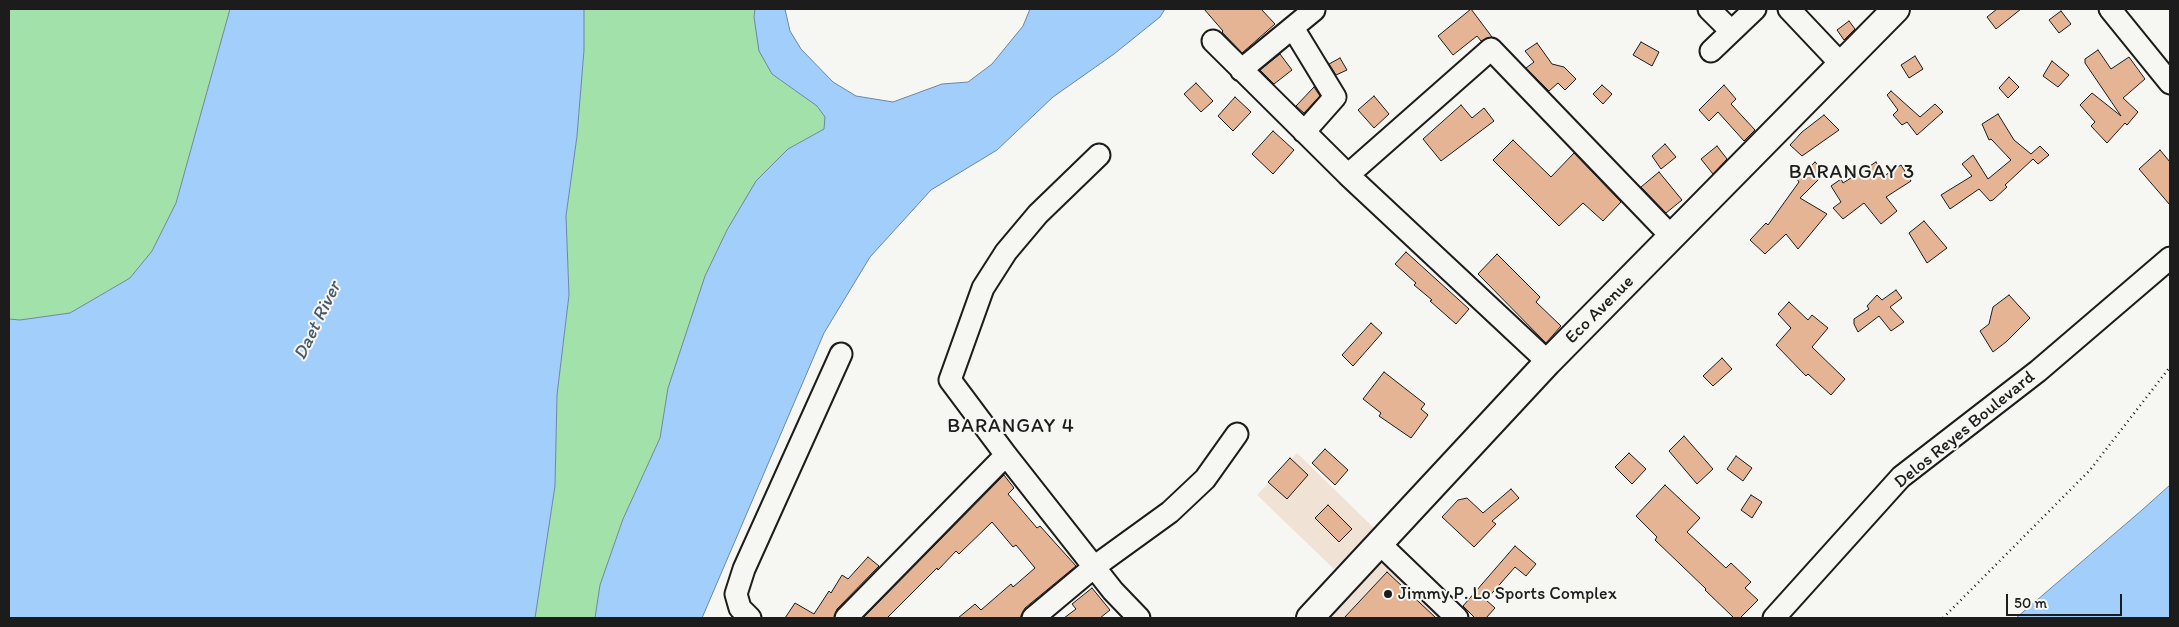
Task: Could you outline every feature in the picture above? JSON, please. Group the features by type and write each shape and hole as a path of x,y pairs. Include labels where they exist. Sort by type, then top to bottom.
{"main road":[{"name":"Eco Avenue","path":"1310,618 1548,362 1896,9"}],"street":[{"path":"1710,9 1731,31"},
{"path":"1711,51 1754,9"},
{"path":"1789,9 1841,64"},
{"path":"2110,9 2170,83"},
{"path":"1241,70 1314,10"},
{"path":"1293,28 1335,97 1304,132"},
{"path":"1213,41 1348,175 1548,362"},
{"path":"1348,175 1491,49 1671,236"},
{"path":"1099,155 1038,214 1006,252 983,288 950,380 1094,567 1139,618"},
{"name":"Delos Reyes Boulevard","path":"1774,618 1902,477 2038,371 2170,258"},
{"path":"750,618 740,608 736,594 744,569 841,354"},
{"path":"1033,618 1094,567 1170,512 1205,479 1236,434"},
{"path":"846,618 1006,455"},
{"path":"1379,543 1457,618"}],"path":[{"path":"1943,618 2090,470 2170,367"}],"shaded area":[{"path":"1297,453 1374,528 1334,569 1257,495"},
{"name":"Jimmy P. Lo Sports Complex","path":"1380,559 1442,618 1324,618"}],"green space":[{"path":"9,9 230,9 176,203 152,251 130,278 70,313 20,320 9,319"},
{"path":"584,9 755,9 754,17 772,74 817,106 826,117 824,129 788,149 727,230 705,276 668,388 660,438 623,519 600,585 595,618 535,618 555,486 557,395 569,295 566,216 577,136 584,50"}],"water":[{"name":"Daet River","path":"230,9 584,9 584,50 577,136 566,216 569,295 557,395 555,486 535,618 9,618 9,319 20,320 70,313 130,278 152,251 176,203"},
{"path":"755,9 785,9 790,31 801,49 833,82 856,96 893,102 942,84 968,82 992,64 1023,26 1030,9 1165,9 1160,17 1114,54 1053,97 997,150 931,190 870,257 824,333 702,618 595,618 600,585 623,519 660,438 668,388 705,276 727,230 756,181 788,149 824,129 825,117 817,106 772,74 759,51 754,17"},
{"path":"2170,485 2170,618 2016,618 2142,510"}],"building":[{"path":"1204,9 1261,9 1275,24 1242,53"},
{"path":"1471,9 1492,37 1481,41 1477,36 1453,55 1438,36"},
{"path":"1997,9 2021,9 1996,29 1987,17"},
{"path":"2061,11 2071,24 2059,33 2049,20"},
{"path":"1849,21 1855,29 1844,40 1837,30"},
{"path":"1641,42 1659,52 1652,66 1633,55"},
{"path":"1537,43 1552,64 1564,67 1576,79 1565,90 1558,83 1549,91 1526,68 1534,62 1525,51"},
{"path":"2098,50 2111,69 2129,57 2145,79 2123,98 2138,112 2107,143 2091,126 2095,122 2080,105 2092,93 2121,116 2085,63 2085,59"},
{"path":"1280,54 1292,70 1274,84 1260,70"},
{"path":"1915,56 1923,69 1909,78 1901,65"},
{"path":"1340,58 1347,70 1336,75 1329,64"},
{"path":"2052,61 2069,75 2058,87 2043,76"},
{"path":"2009,77 2019,87 2008,98 1999,88"},
{"path":"1196,83 1213,101 1201,112 1184,94"},
{"path":"1602,85 1612,94 1603,104 1593,94"},
{"path":"1724,85 1736,99 1731,104 1755,130 1744,141 1718,112 1709,121 1699,110"},
{"path":"1314,87 1320,96 1304,113 1296,106"},
{"path":"1891,91 1920,117 1935,104 1943,112 1917,135 1907,122 1902,125 1893,115 1898,110 1887,95"},
{"path":"1374,96 1389,114 1374,128 1358,110"},
{"path":"1235,97 1251,112 1233,131 1218,116"},
{"path":"1461,105 1472,118 1484,108 1494,121 1441,161 1423,139"},
{"path":"1998,114 2014,140 2031,154 2040,146 2049,155 2038,164 2033,159 2005,185 2007,187 1993,200 1990,201 1979,189 1950,209 1941,195 1972,176 1962,164 1973,155 1988,179 2011,160 1991,139 1989,140 1982,124"},
{"path":"1824,115 1839,130 1802,156 1790,145 1802,132"},
{"path":"1273,131 1294,150 1273,174 1252,154"},
{"path":"1513,140 1551,177 1574,153 1621,202 1603,221 1583,203 1559,226 1493,160"},
{"path":"1665,144 1676,157 1661,169 1652,156"},
{"path":"1717,146 1727,159 1713,174 1701,159"},
{"path":"2160,150 2170,162 2170,205 2139,169"},
{"path":"1815,162 1826,172 1800,198 1827,214 1798,249 1786,234 1765,254 1750,240 1766,223 1768,225 1799,182 1797,179"},
{"path":"1876,162 1884,176 1901,165 1911,181 1886,197 1897,211 1881,224 1864,203 1843,219 1833,208 1841,202 1831,186 1841,179 1843,183"},
{"path":"1659,172 1682,200 1666,213 1641,187"},
{"path":"1924,221 1947,248 1927,263 1909,233"},
{"path":"1406,252 1469,309 1456,324 1430,301 1432,300 1414,285 1416,283 1395,264"},
{"path":"1497,254 1540,297 1536,302 1561,326 1546,343 1478,274"},
{"path":"1896,290 1902,298 1890,307 1904,322 1891,331 1879,316 1858,332 1854,319 1869,309 1867,306 1877,295 1882,300"},
{"path":"2009,295 2030,318 1993,352 1980,331 1989,324 1993,307"},
{"path":"1789,302 1808,320 1812,315 1828,328 1812,347 1845,379 1831,395 1808,374 1806,376 1776,345 1791,328 1778,314"},
{"path":"1371,323 1382,333 1353,366 1342,355"},
{"path":"1722,358 1732,369 1713,386 1703,376"},
{"path":"1384,372 1425,404 1421,409 1428,415 1411,438 1379,416 1381,413 1363,399"},
{"path":"1684,436 1713,469 1697,484 1669,451"},
{"path":"1325,449 1348,470 1335,485 1312,463"},
{"path":"1629,453 1646,469 1632,484 1615,467"},
{"path":"1736,456 1752,468 1743,481 1727,469"},
{"path":"1290,458 1308,475 1287,499 1268,482"},
{"path":"1004,475 1014,488 1008,494 1037,528 1040,526 1076,566 1025,608 1020,618 958,618 975,604 981,610 1011,584 1013,587 1035,568 1016,545 1013,547 992,522 959,554 956,551 938,570 937,568 887,618 863,618"},
{"path":"1665,485 1700,518 1687,532 1726,568 1731,563 1751,582 1745,588 1758,600 1740,618 1734,618 1705,590 1655,540 1657,537 1636,516"},
{"path":"1511,489 1519,498 1492,521 1496,524 1474,547 1442,517 1458,500 1467,498 1483,513"},
{"path":"1751,495 1762,502 1752,518 1741,510"},
{"path":"1328,505 1352,529 1339,542 1315,518"},
{"path":"1515,546 1536,564 1526,576 1515,567 1486,600 1495,608 1486,618 1475,618 1463,606"},
{"path":"868,557 879,566 837,609 834,618 785,618 795,603 814,614 829,591 831,593 842,575 848,579"},
{"name":"Jimmy P. Lo Sports Complex","path":"1387,572 1436,618 1344,618"},
{"path":"1092,588 1110,610 1100,618 1064,618 1076,609 1072,604"}],"place":[{"name":"Jimmy P. Lo Sports Complex","path":"1388,594"}],"district":[{"name":"BARANGAY 3","path":"1852,173"},
{"name":"BARANGAY 4","path":"1011,427"}]}
